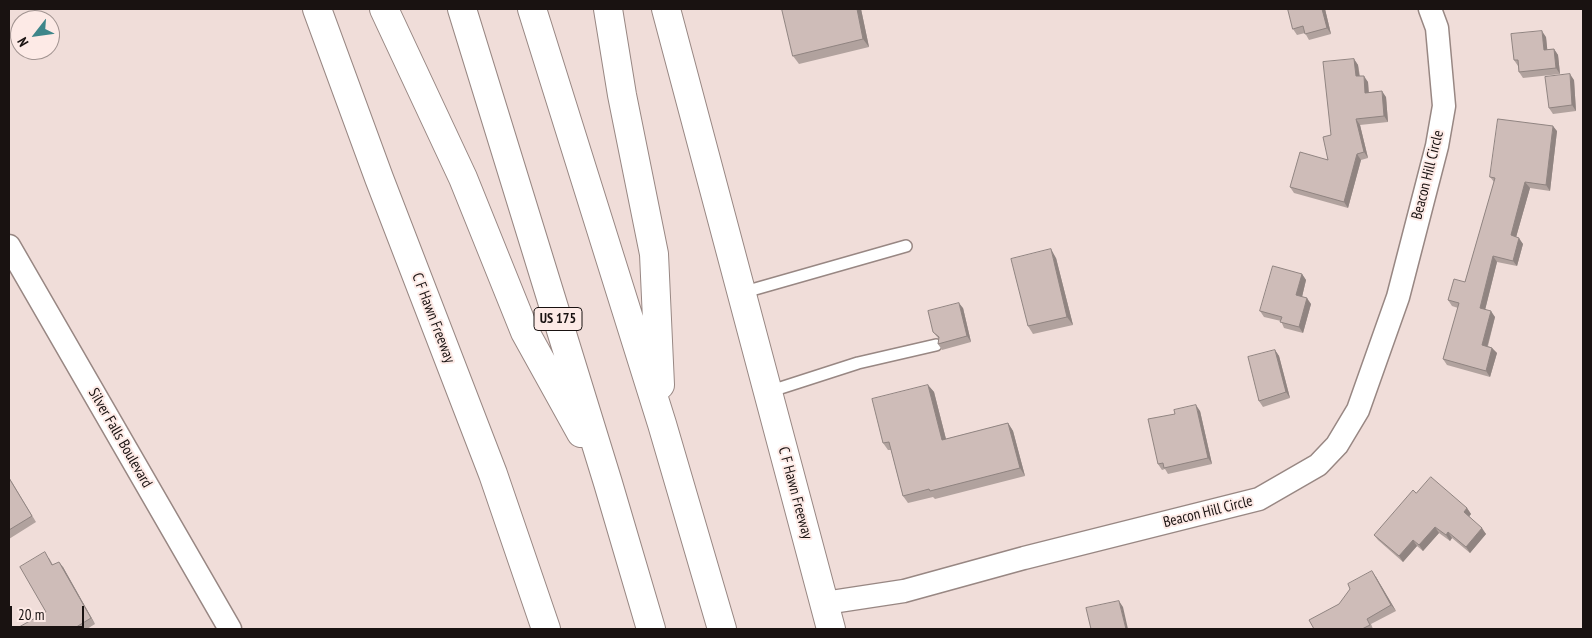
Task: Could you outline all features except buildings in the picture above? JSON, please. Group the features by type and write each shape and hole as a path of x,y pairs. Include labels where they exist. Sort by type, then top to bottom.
{"main road":[{"name":"C F Hawn Freeway","path":"316,9 493,474 546,629"},
{"path":"384,9 463,178 525,332 608,483"},
{"name":"US 175","path":"462,9 651,629"},
{"path":"532,9 662,424 722,629"},
{"path":"608,9 622,94 654,254 662,424"},
{"name":"C F Hawn Freeway","path":"666,9 828,616"}],"street":[{"name":"Beacon Hill Circle","path":"828,616 904,591 1024,558 1259,499 1318,464 1338,445 1358,410 1398,297 1436,146 1444,106 1436,28 1430,9"},
{"name":"Silver Falls Boulevard","path":"9,246 230,629"}],"lane":[{"path":"742,293 906,246"},
{"path":"768,392 858,363 936,345"}]}
